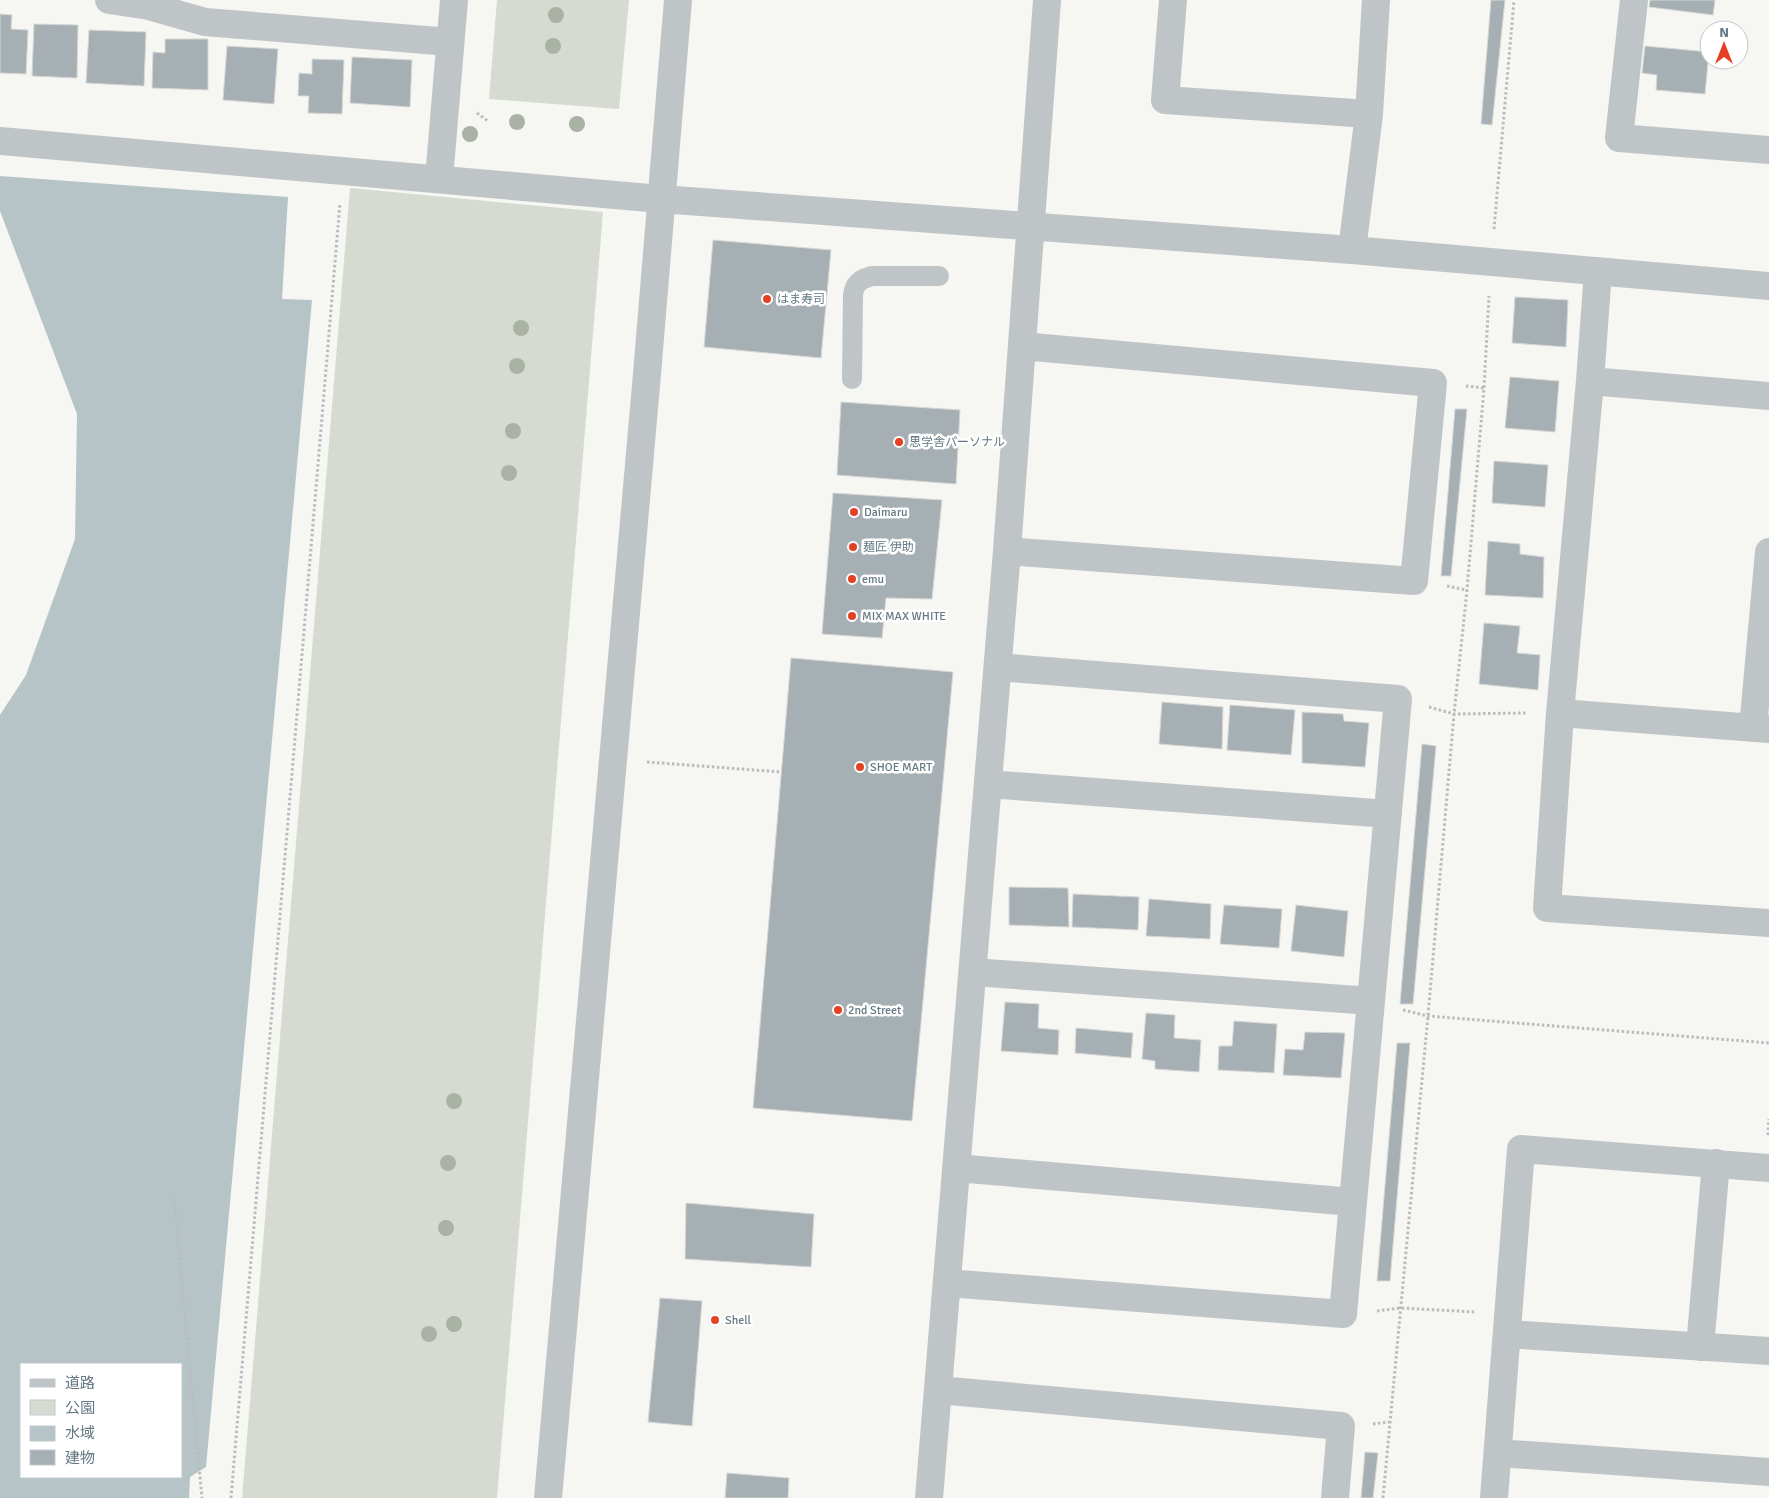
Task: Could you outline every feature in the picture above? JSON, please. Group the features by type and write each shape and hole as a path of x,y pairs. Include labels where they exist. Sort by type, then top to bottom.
{"street":[{"path":"109,0 149,6 205,22 450,42"},
{"path":"439,179 454,0"},
{"path":"548,1498 678,0"},
{"path":"929,1498 998,667 1047,0"},
{"path":"1173,0 1165,100 1369,114"},
{"path":"1352,250 1369,114 1376,0"},
{"path":"1634,0 1619,138 1769,150"},
{"path":"0,141 661,199 1352,250 1769,286"},
{"path":"1598,271 1560,713 1547,908 1769,923"},
{"path":"1007,551 1414,581 1433,383 1022,346"},
{"path":"1590,381 1769,396"},
{"path":"1560,713 1761,729 1769,552"},
{"path":"947,1283 1343,1314 1398,699 998,667"},
{"path":"988,784 1388,814"},
{"path":"973,972 1371,1001"},
{"path":"1494,1498 1522,1149 1769,1168"},
{"path":"1700,1347 1716,1163"},
{"path":"956,1168 1353,1202"},
{"path":"1508,1324 1700,1347 1769,1351"},
{"path":"938,1390 1341,1426 1335,1498"},
{"path":"1498,1453 1769,1472"}],"lane":[{"path":"852,379 853,295 854,287 858,282 872,276 939,276"}],"path":[{"path":"1494,232 1514,0"},
{"path":"231,1498 342,170"},
{"path":"1383,1498 1454,714 1467,590 1483,397 1489,294"},
{"path":"1454,714 1560,713"},
{"path":"647,762 781,772"},
{"path":"1428,1016 1769,1043"},
{"path":"174,1198 202,1498"},
{"path":"1400,1308 1508,1324"}],"green space":[{"path":"497,0 629,0 619,109 489,99"},
{"path":"350,188 603,212 497,1498 242,1498"}],"water":[{"path":"0,176 288,197 282,299 312,300 206,1467 190,1477 189,1498 0,1498 0,715 26,675 75,539 77,414 0,211"}],"building":[{"path":"1491,0 1505,0 1492,125 1481,124"},
{"path":"1650,0 1715,0 1713,15 1649,7"},
{"path":"0,14 12,15 11,29 28,30 26,74 0,73"},
{"path":"34,24 78,25 77,78 32,76"},
{"path":"89,30 146,32 144,86 86,83"},
{"path":"165,39 208,39 208,90 152,88 153,52 165,53"},
{"path":"227,46 278,49 274,104 223,100"},
{"path":"1645,46 1699,51 1699,70 1707,70 1705,94 1656,90 1657,75 1642,73"},
{"path":"352,57 412,60 410,107 350,103"},
{"path":"312,59 344,60 342,114 308,113 309,96 298,96 299,73 312,74"},
{"name":"はま寿司","path":"713,240 831,250 821,358 704,347"},
{"path":"1515,297 1568,300 1566,347 1512,343"},
{"path":"1510,377 1559,381 1555,432 1505,428"},
{"name":"思学舎パーソナル","path":"841,402 960,410 956,484 837,475"},
{"path":"1455,409 1467,409 1451,576 1441,576"},
{"path":"1494,461 1548,465 1545,507 1492,503"},
{"path":"833,493 942,500 932,599 886,598 882,638 822,634"},
{"path":"1488,541 1520,544 1520,554 1544,557 1543,598 1485,595"},
{"path":"1484,623 1520,626 1517,653 1540,655 1538,690 1479,684"},
{"path":"791,658 953,672 912,1121 753,1108"},
{"path":"1162,702 1223,707 1222,749 1159,744"},
{"path":"1230,705 1295,710 1291,755 1227,750"},
{"path":"1302,712 1343,714 1344,721 1369,723 1365,767 1302,763"},
{"path":"1422,744 1436,746 1413,1004 1400,1004"},
{"path":"1009,887 1068,888 1069,927 1009,925"},
{"path":"1073,894 1139,897 1138,930 1072,927"},
{"path":"1149,899 1211,904 1210,939 1146,936"},
{"path":"1224,905 1282,909 1279,948 1220,944"},
{"path":"1296,905 1348,911 1344,957 1291,951"},
{"path":"1005,1002 1039,1004 1038,1028 1059,1030 1058,1055 1001,1051"},
{"path":"1146,1013 1175,1015 1174,1038 1201,1040 1199,1072 1155,1069 1155,1061 1142,1059"},
{"path":"1234,1021 1277,1024 1274,1073 1218,1070 1219,1046 1232,1046"},
{"path":"1076,1028 1133,1033 1131,1058 1075,1053"},
{"path":"1305,1032 1345,1033 1341,1078 1283,1075 1285,1049 1303,1050"},
{"path":"1397,1043 1410,1043 1390,1281 1377,1281"},
{"path":"686,1203 814,1214 811,1267 685,1259"},
{"path":"660,1298 702,1301 692,1426 648,1422"},
{"path":"1365,1452 1378,1453 1373,1498 1361,1498"},
{"path":"727,1473 789,1478 788,1498 725,1498"}],"place":[{"name":"はま寿司","path":"767,299"},
{"name":"思学舎パーソナル","path":"899,442"},
{"name":"Daimaru","path":"854,512"},
{"name":"麺匠 伊助","path":"853,547"},
{"name":"emu","path":"852,579"},
{"name":"MIX MAX WHITE","path":"852,616"},
{"name":"SHOE MART","path":"860,767"},
{"name":"2nd Street","path":"838,1010"},
{"name":"Shell","path":"715,1320"}]}
